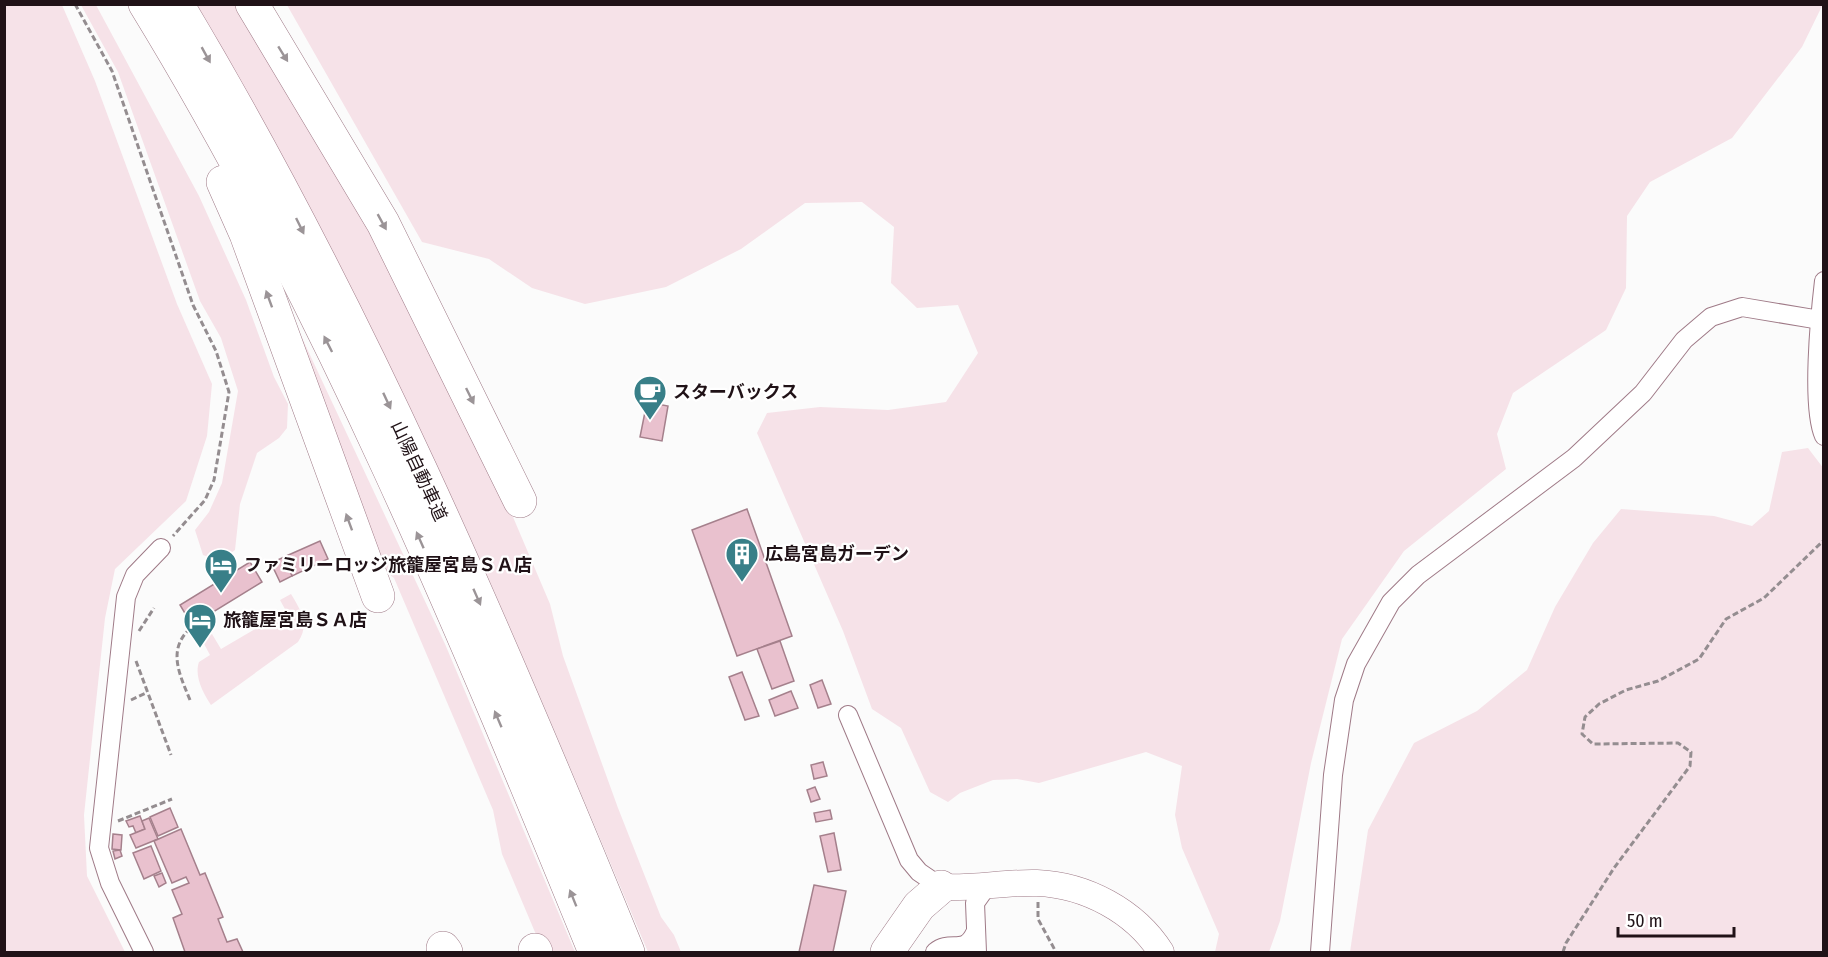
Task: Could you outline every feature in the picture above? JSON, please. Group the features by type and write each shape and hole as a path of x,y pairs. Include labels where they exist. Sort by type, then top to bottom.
{"highway":[{"path":"130,4 210,153 246,234 378,596"},
{"name":"山陽自動車道","path":"145,4 269,226 357,402 454,615 596,952"},
{"name":"山陽自動車道","path":"177,4 294,214 381,388 484,611 628,952"},
{"path":"252,4 383,223 450,354 520,501"},
{"path":"887,952 919,906 941,887"},
{"path":"896,952 924,908 941,887"}],"street":[{"path":"1824,281 1820,320 1818,415 1824,436"},
{"path":"1320,952 1333,776 1344,700 1356,664 1391,602 1418,574 1574,458 1643,393 1684,340 1712,317 1742,307 1820,320"},
{"path":"144,952 110,883 99,848 126,597 135,575 161,548"},
{"path":"848,715 909,860 919,872 941,887 1039,883 1065,886 1109,903 1135,922 1161,952"},
{"path":"977,952 975,903 987,886"},
{"path":"935,952 945,947 964,946 970,942 975,933"}],"path":[{"path":"75,4 112,71 193,305 216,351 229,392 214,480 205,500 161,548"},
{"path":"1563,952 1566,943 1614,868 1690,766 1691,752 1678,743 1593,744 1582,734 1585,717 1608,699 1626,690 1658,681 1699,659 1726,619 1764,598 1824,540"},
{"path":"139,632 154,608"},
{"path":"190,700 176,662 176,649 179,640 193,626"},
{"path":"135,654 142,684 171,755"},
{"path":"101,829 172,799"},
{"path":"1039,883 1038,919 1056,952"}],"shaded area":[{"path":"5,4 62,5 95,81 177,304 212,384 207,436 186,501 115,569 105,618 84,815 87,876 125,952 5,952"},
{"path":"1823,4 1802,47 1732,138 1650,182 1627,216 1626,288 1606,330 1513,393 1497,434 1506,469 1404,551 1342,639 1311,763 1280,921 1269,952 1215,952 1219,934 1182,848 1175,815 1182,766 1146,752 1039,783 1017,779 993,780 960,793 948,802 930,792 901,728 872,709 843,631 757,433 767,413 820,407 888,410 946,402 978,353 958,305 917,308 891,283 894,227 862,202 805,203 741,249 666,287 585,304 532,288 489,259 422,242 287,5"},
{"path":"81,5 96,5 199,196 246,300 274,377 288,404 287,428 279,438 257,453 240,504 235,550 220,561 203,555 195,530 209,512 222,483 238,391 221,338 200,301 118,72"},
{"path":"197,5 243,5 409,293 513,517 550,604 563,656 618,808 661,917 674,935 681,952 648,952 560,743 438,467 305,201"},
{"path":"296,325 445,644 575,952 544,952 540,944 502,854 493,810 394,578 378,566"},
{"path":"1808,448 1824,469 1823,952 1350,952 1368,830 1414,743 1477,711 1527,670 1555,607 1593,543 1621,509 1714,516 1752,526 1769,511 1782,452"},
{"path":"291,594 304,623 298,642 211,705 198,679 199,662 210,655 202,640 212,634 221,649 286,611 280,600"}],"building":[{"path":"647,402 668,406 662,441 640,437"},
{"name":"広島宮島ガーデン","path":"747,509 792,636 737,656 692,530"},
{"path":"320,541 328,559 292,576 284,557"},
{"path":"284,557 292,576 280,582 271,563"},
{"name":"ファミリーロッジ旅籠屋宮島ＳＡ店","path":"250,562 262,582 192,625 180,605"},
{"path":"202,618 211,632 201,639 192,625"},
{"path":"780,641 794,681 772,689 757,649"},
{"path":"742,672 759,716 745,720 729,677"},
{"path":"822,680 831,704 818,708 810,685"},
{"path":"791,691 798,708 775,716 769,700"},
{"path":"823,762 827,776 814,779 811,765"},
{"path":"815,787 820,799 811,802 807,790"},
{"path":"170,808 178,827 158,836 150,817"},
{"path":"830,810 832,819 816,822 814,813"},
{"path":"140,816 145,829 136,833 133,826 129,827 126,821"},
{"path":"149,818 158,839 136,848 130,835 145,829 142,821"},
{"path":"181,829 200,875 205,873 223,917 218,919 227,942 237,939 243,952 185,952 173,918 182,914 172,890 189,883 186,877 172,883 154,841"},
{"path":"834,833 841,870 828,872 820,836"},
{"path":"113,834 122,835 121,850 112,849"},
{"path":"151,846 161,871 144,879 133,853"},
{"path":"120,850 122,856 115,859 113,851"},
{"path":"162,873 166,883 159,887 154,876"},
{"path":"814,885 846,891 833,952 799,952"}],"place":[{"name":"スターバックス","path":"650,421"},
{"name":"広島宮島ガーデン","path":"742,583"},
{"name":"ファミリーロッジ旅籠屋宮島ＳＡ店","path":"221,594"},
{"name":"旅籠屋宮島ＳＡ店","path":"200,649"}]}
